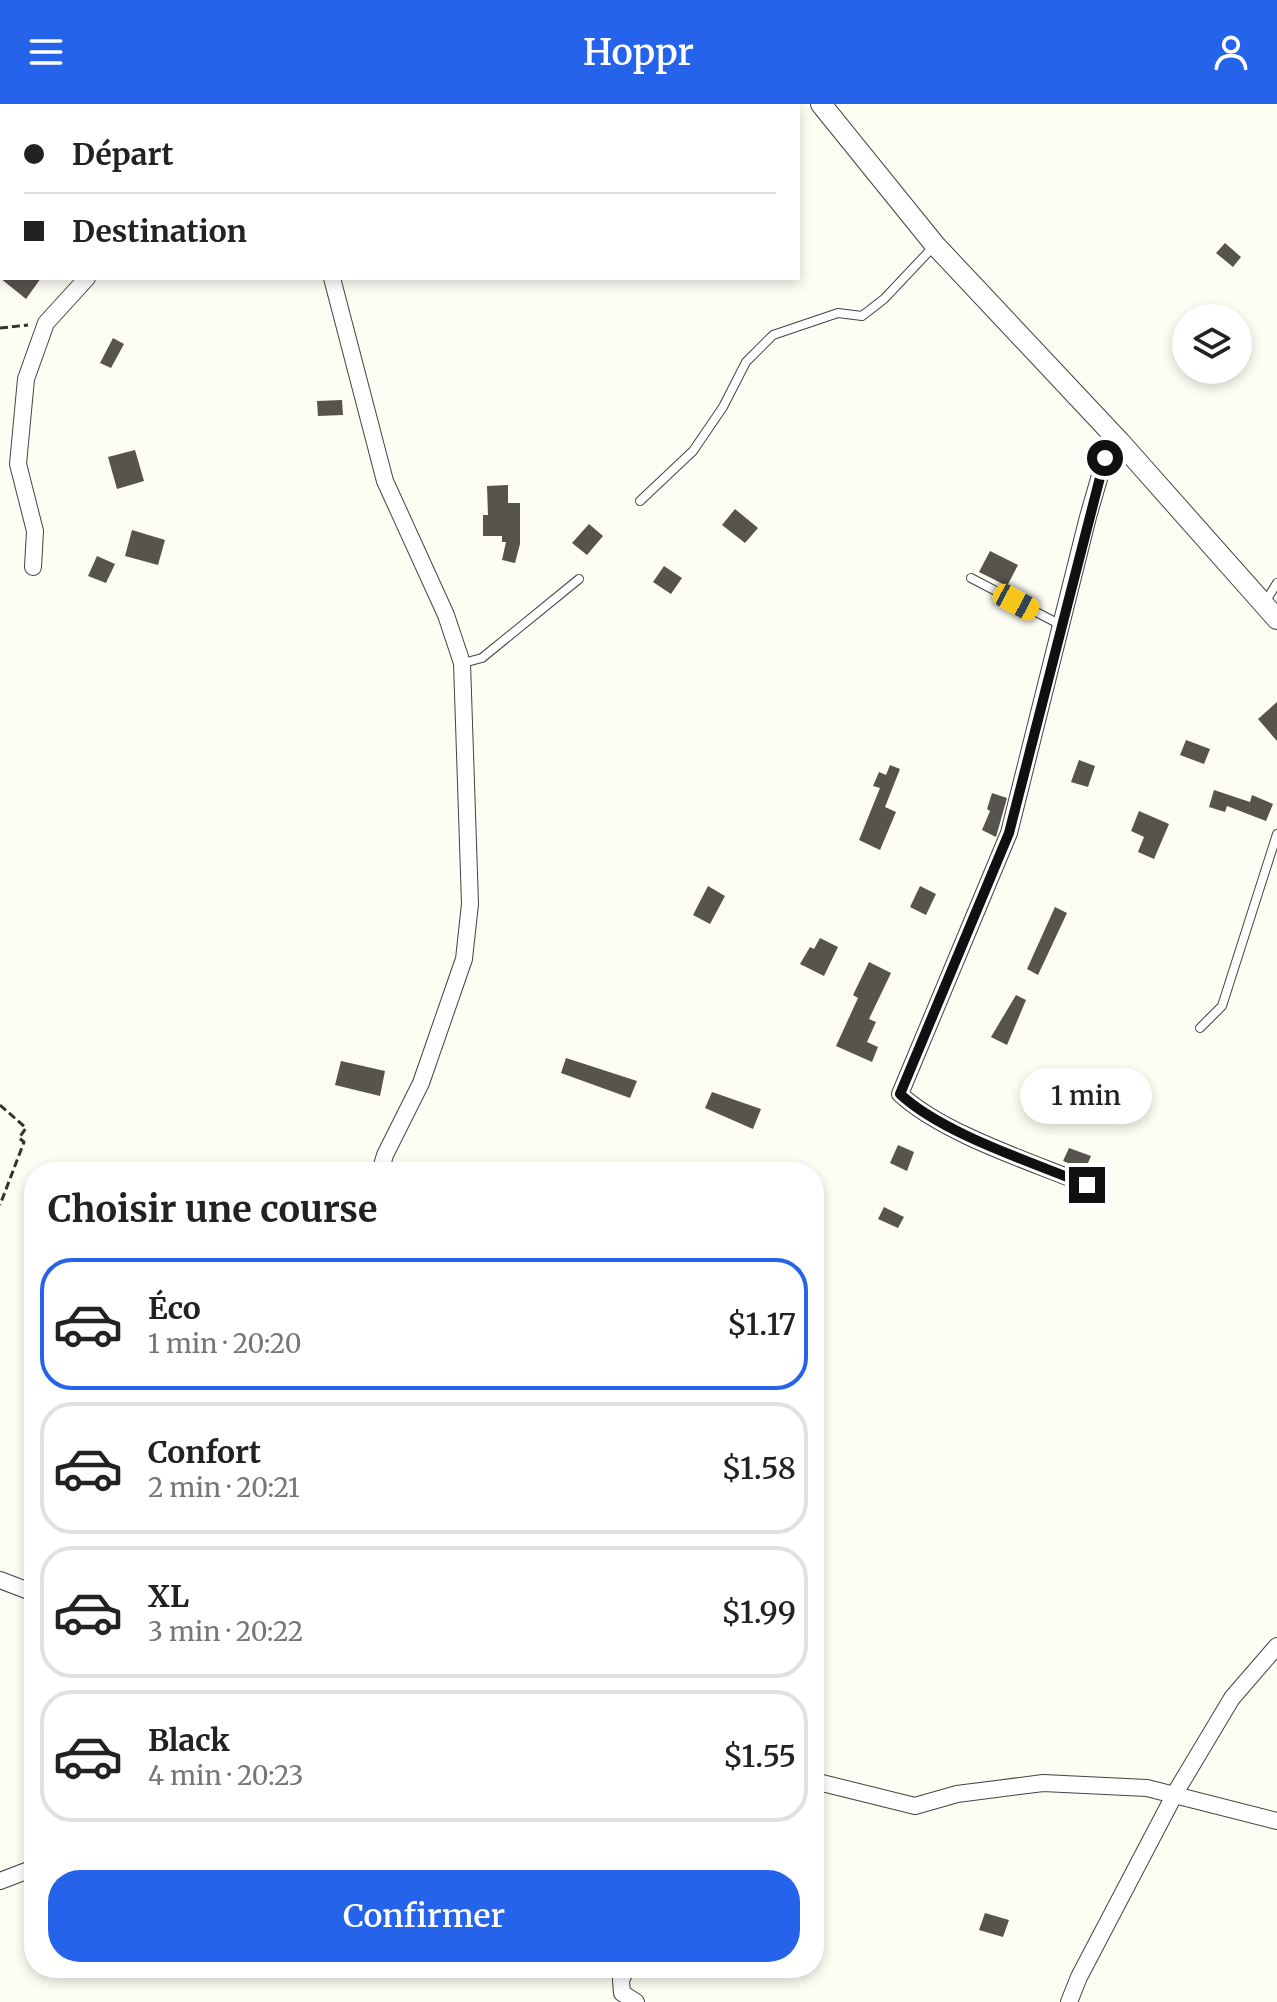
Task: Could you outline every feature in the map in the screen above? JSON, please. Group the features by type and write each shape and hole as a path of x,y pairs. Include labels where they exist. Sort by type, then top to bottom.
{"street":[{"path":"821,104 935,245 1120,442 1270,612"},
{"path":"33,567 35,531 18,464 26,379 46,323 85,280"},
{"path":"333,280 385,481 446,615 462,663 470,904 464,959 421,1083 383,1162"},
{"path":"1087,1185 956,1129 915,1108 900,1094 1009,833 1105,458 1120,442"},
{"path":"0,1580 24,1589"},
{"path":"1069,2002 1079,1977 1175,1795 1232,1698 1277,1646"},
{"path":"824,1783 915,1806 957,1794 1043,1783 1147,1788 1218,1809 1277,1821"},
{"path":"0,1881 24,1872"},
{"path":"622,1978 625,1999"}],"lane":[{"path":"640,501 693,451 723,407 746,362 773,335 838,313 862,316 884,299 920,257 935,245"},
{"path":"971,578 1061,625"},
{"path":"462,663 482,658 579,579"},
{"path":"1270,612 1277,583"},
{"path":"1200,1028 1222,1006 1277,834"}],"path":[{"path":"0,328 46,323"},
{"path":"0,1105 26,1128 19,1138 24,1142 0,1205"}],"building":[{"path":"1225,243 1241,257 1233,267 1216,253"},
{"path":"2,280 40,280 26,299"},
{"path":"113,338 124,344 111,368 100,363"},
{"path":"342,400 343,415 318,416 317,401"},
{"path":"135,450 144,481 117,489 108,457"},
{"path":"508,485 508,503 520,503 520,544 515,563 502,560 506,542 502,542 502,536 483,536 483,515 488,515 487,486"},
{"path":"735,509 758,528 745,543 722,525"},
{"path":"589,524 603,536 587,555 572,543"},
{"path":"132,530 165,540 158,565 125,556"},
{"path":"990,551 1018,565 1007,586 979,572"},
{"path":"97,556 115,564 106,583 88,576"},
{"path":"664,566 682,578 671,594 653,582"},
{"path":"1277,702 1277,741 1258,719"},
{"path":"1186,740 1210,749 1204,764 1180,755"},
{"path":"1079,760 1095,766 1088,787 1071,782"},
{"path":"890,765 900,769 885,807 896,812 880,850 859,840 880,788 873,786 879,772 886,775"},
{"path":"1214,790 1250,802 1252,795 1273,804 1266,821 1227,806 1225,812 1209,807"},
{"path":"992,793 1007,798 996,837 982,830 990,811 987,809"},
{"path":"1139,811 1169,824 1154,859 1138,852 1144,837 1131,831"},
{"path":"708,886 725,896 710,924 693,915"},
{"path":"920,886 936,894 926,915 910,907"},
{"path":"1055,907 1067,913 1038,975 1027,969"},
{"path":"820,938 838,947 824,976 800,964 810,947 814,949"},
{"path":"869,962 891,973 869,1019 876,1022 867,1042 878,1047 872,1062 836,1046 858,998 853,995"},
{"path":"1016,995 1026,1000 1007,1045 991,1037"},
{"path":"566,1058 637,1081 630,1098 561,1073"},
{"path":"341,1061 385,1071 380,1096 335,1085"},
{"path":"712,1092 761,1109 753,1129 705,1108"},
{"path":"898,1145 914,1152 907,1171 890,1163"},
{"path":"1069,1148 1091,1156 1085,1170 1063,1161"},
{"path":"884,1207 904,1217 898,1228 878,1219"},
{"path":"985,1913 1009,1920 1003,1937 979,1930"}],"route":[{"path":"1087,1185 956,1129 915,1108 900,1094 1009,833 1105,458"}]}
